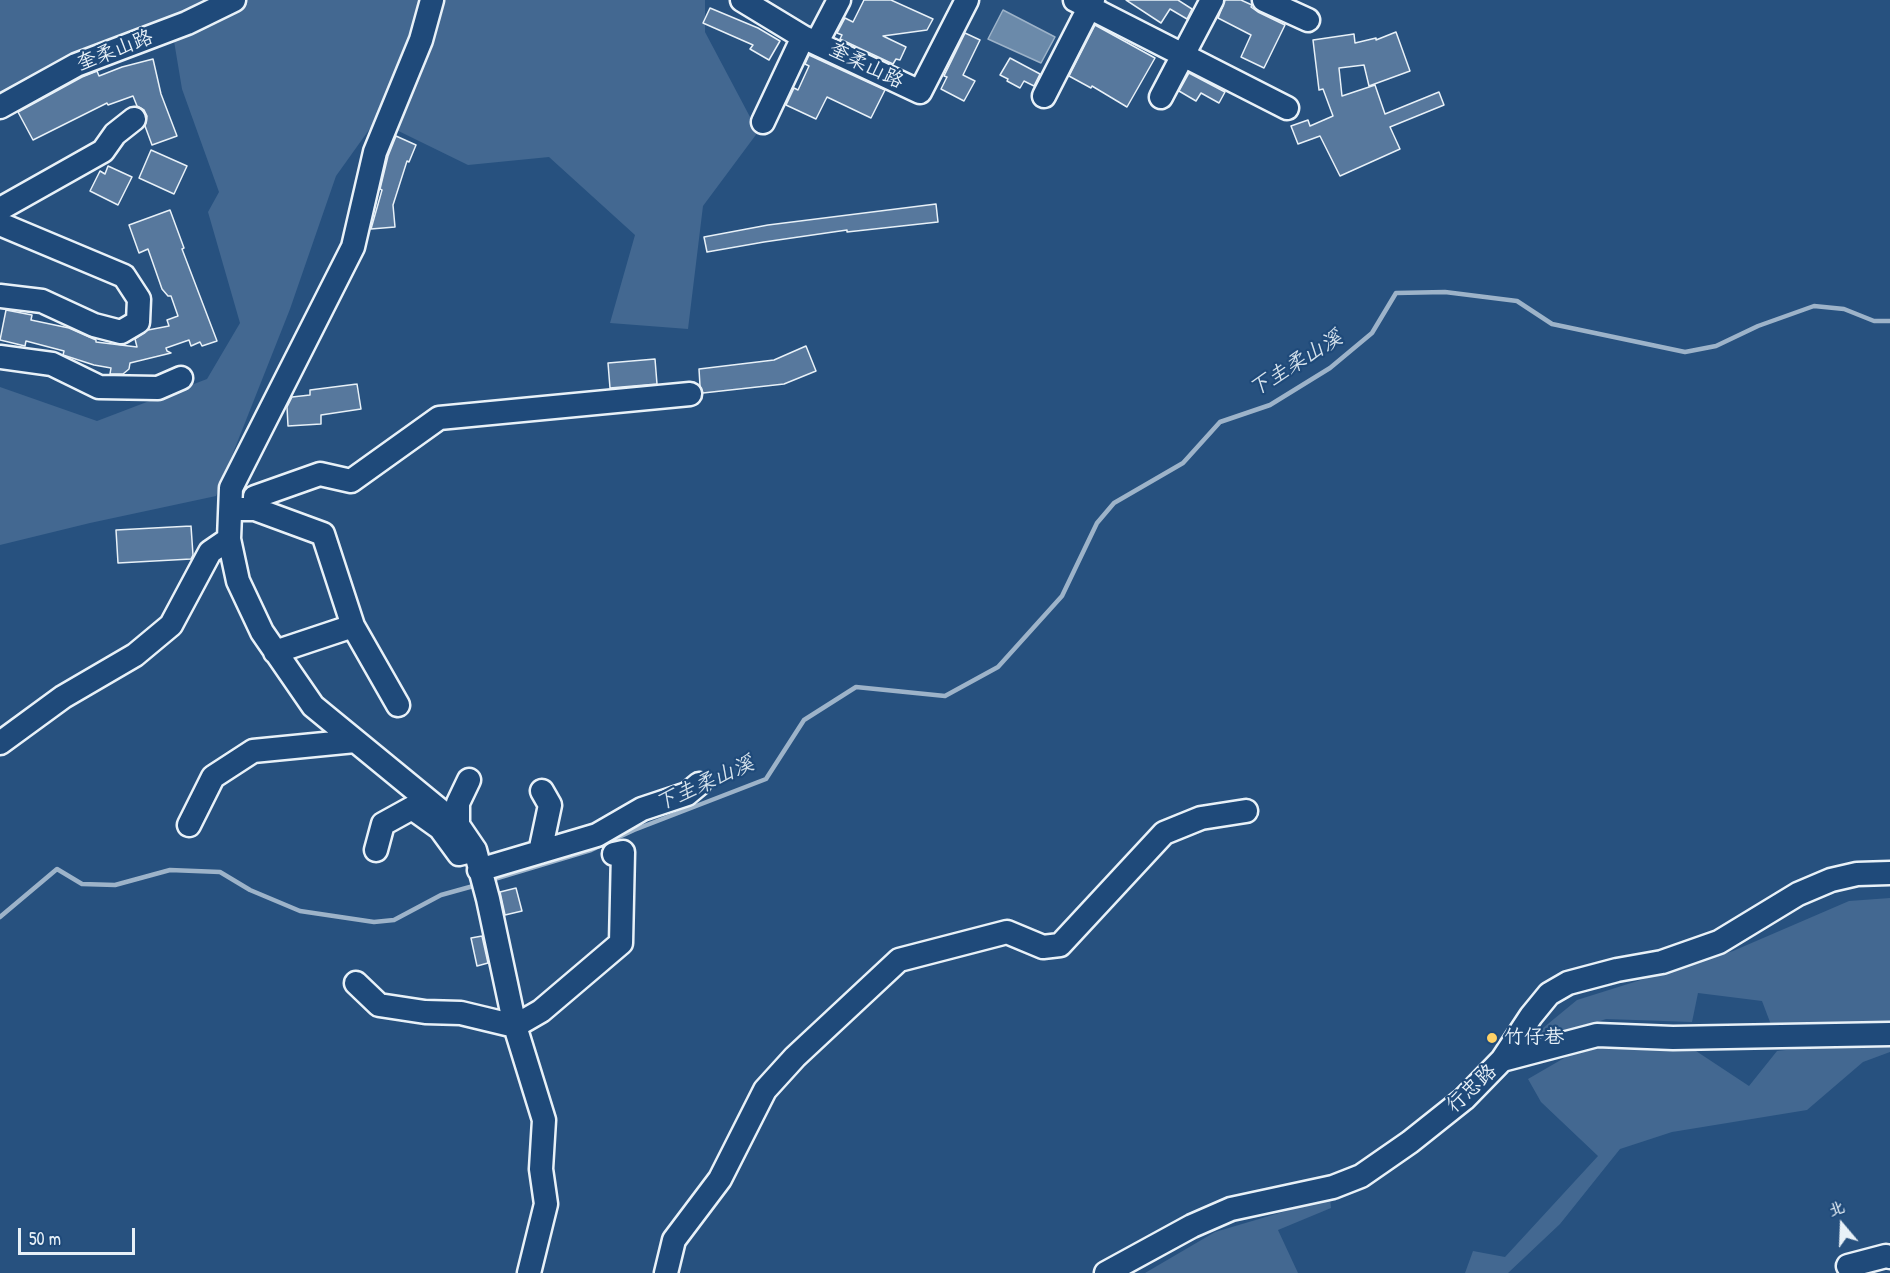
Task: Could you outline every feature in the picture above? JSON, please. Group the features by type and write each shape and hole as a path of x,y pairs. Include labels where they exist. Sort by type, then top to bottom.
{"street":[{"name":"奎柔山路","path":"0,107 76,65 187,23 234,0"},
{"path":"432,0 421,40 375,152 352,247 231,488 229,539 238,581 262,632 313,706 458,825"},
{"name":"奎柔山路","path":"742,0 810,40 920,92 967,0"},
{"name":"奎柔山路","path":"763,123 810,40 839,0"},
{"path":"1161,97 1212,0"},
{"path":"1264,0 1308,20"},
{"path":"1044,96 1086,2 1287,108"},
{"path":"0,209 103,151 115,134 134,119"},
{"path":"0,224 124,276 139,299 138,322 121,332 94,325 42,301 0,296"},
{"path":"0,357 52,364 99,387 158,388 180,378"},
{"path":"255,509 255,497 320,474 351,481 440,418 690,394"},
{"path":"230,508 255,509 323,534 353,627 398,705"},
{"path":"0,743 63,697 135,655 171,626 210,552 229,539"},
{"path":"275,652 353,627"},
{"path":"189,825 213,777 253,751 355,741"},
{"path":"469,780 458,803 458,825 481,875 515,1026 544,1120 541,1169 546,1204 529,1273"},
{"path":"481,875 540,852 597,835 642,809 687,794 699,784"},
{"path":"540,852 550,805 542,792"},
{"path":"376,850 383,824 412,808 440,828 459,854 481,875"},
{"path":"666,1273 674,1240 720,1179 765,1090 795,1057 899,960 1006,932 1043,946 1060,945 1164,833 1201,818 1246,811"},
{"path":"356,982 379,1005 425,1012 461,1013 515,1026 541,1011 621,943 622,852 614,854"},
{"name":"行忠路","path":"1106,1273 1192,1226 1231,1209 1333,1187 1361,1176 1410,1142 1464,1099 1502,1060 1549,994 1568,983 1617,970 1662,962 1719,942 1798,894 1831,880 1857,874 1890,873"},
{"path":"1502,1060 1597,1035 1673,1038 1890,1034"},
{"path":"1848,1266 1886,1256 1890,1257"}],"shaded area":[{"path":"0,0 705,0 705,32 758,132 703,206 688,329 610,323 635,235 549,157 468,165 376,120 336,176 290,309 216,496 0,545 0,387 97,421 207,379 240,323 208,212 219,192 182,89 171,23 111,40 30,79 0,97"},
{"path":"1003,10 1055,37 1041,63 988,39"},
{"path":"1890,898 1890,1029 1773,1030 1762,1001 1698,993 1692,1022 1606,1019 1551,1038 1526,1042 1577,1000 1733,951 1849,901"},
{"path":"1874,1040 1890,1044 1890,1052 1863,1062 1807,1110 1672,1132 1620,1149 1560,1224 1508,1273 1465,1273 1473,1251 1505,1257 1598,1156 1541,1102 1528,1079 1590,1043 1696,1051 1749,1086 1777,1051"},
{"path":"1330,1198 1331,1208 1278,1230 1298,1273 1145,1273 1215,1232"}],"building":[{"path":"864,0 891,0 933,19 927,30 883,36 906,47 900,60 896,59 893,64 840,39 842,35 837,33 845,18 853,22"},
{"path":"1126,0 1178,0 1192,9 1187,19 1170,9 1161,23"},
{"path":"1225,0 1241,0 1252,5 1251,7 1258,12 1285,25 1264,68 1241,57 1251,35 1218,18"},
{"path":"710,8 758,28 780,41 769,60 750,49 753,45 703,23"},
{"path":"1095,25 1155,58 1127,107 1092,86 1091,88 1069,76"},
{"path":"1396,32 1410,71 1369,86 1364,65 1339,68 1342,96 1375,85 1385,114 1439,92 1444,105 1390,127 1400,149 1340,176 1320,136 1298,144 1291,126 1308,120 1310,126 1333,116 1323,89 1319,90 1313,40 1354,34 1355,43 1376,38 1376,40"},
{"path":"965,33 980,40 963,75 975,81 964,101 941,89 947,77 944,76"},
{"path":"809,55 885,90 871,118 827,97 816,119 786,105 794,88 798,90 809,66 805,64"},
{"path":"1010,58 1040,74 1034,86 1024,81 1020,88 1000,75"},
{"path":"153,59 161,94 177,136 152,145 145,126 147,116 144,110 137,106 133,96 108,105 107,103 33,140 18,112 97,71 99,76"},
{"path":"1189,73 1225,92 1219,103 1201,93 1196,101 1179,91"},
{"path":"396,136 416,145 409,162 407,161 393,205 395,227 371,229 382,190 380,189 388,156"},
{"path":"151,150 187,166 174,194 139,178"},
{"path":"108,166 132,177 118,205 90,191 100,171 105,174"},
{"path":"936,204 938,222 847,232 847,230 707,252 704,237 768,225"},
{"path":"170,210 184,248 182,249 217,341 202,346 200,342 191,346 189,340 166,348 171,353 130,363 129,369 123,374 110,374 111,368 63,355 64,351 26,341 25,346 0,340 6,310 32,315 31,320 69,328 96,342 137,347 135,339 148,330 169,326 167,320 178,316 171,296 168,296 162,289 148,249 139,253 129,225"},
{"path":"806,346 816,371 784,384 703,393 700,386 699,369 774,360"},
{"path":"655,359 657,384 610,388 608,363"},
{"path":"357,384 361,409 321,415 321,424 288,426 287,407 292,397 310,395 310,390"},
{"path":"191,526 193,555 191,559 118,563 116,530"},
{"path":"516,888 522,911 505,915 500,892"},
{"path":"482,936 488,963 477,966 471,938"}],"waterway":[{"name":"下圭柔山溪","path":"491,880 591,850 634,830 766,779 804,720 856,687 945,696 998,667 1062,596 1097,523 1114,503 1183,463 1220,422 1270,405 1330,368 1372,333 1396,293 1445,292 1517,301 1552,324 1685,352 1716,346 1758,326 1814,306 1844,309 1874,321 1890,321"},
{"name":"下圭柔山溪","path":"0,917 57,869 82,884 115,885 170,870 220,872 250,890 300,911 374,922 394,920 441,895 477,885"}],"place":[{"name":"竹仔巷","path":"1492,1038"}]}
